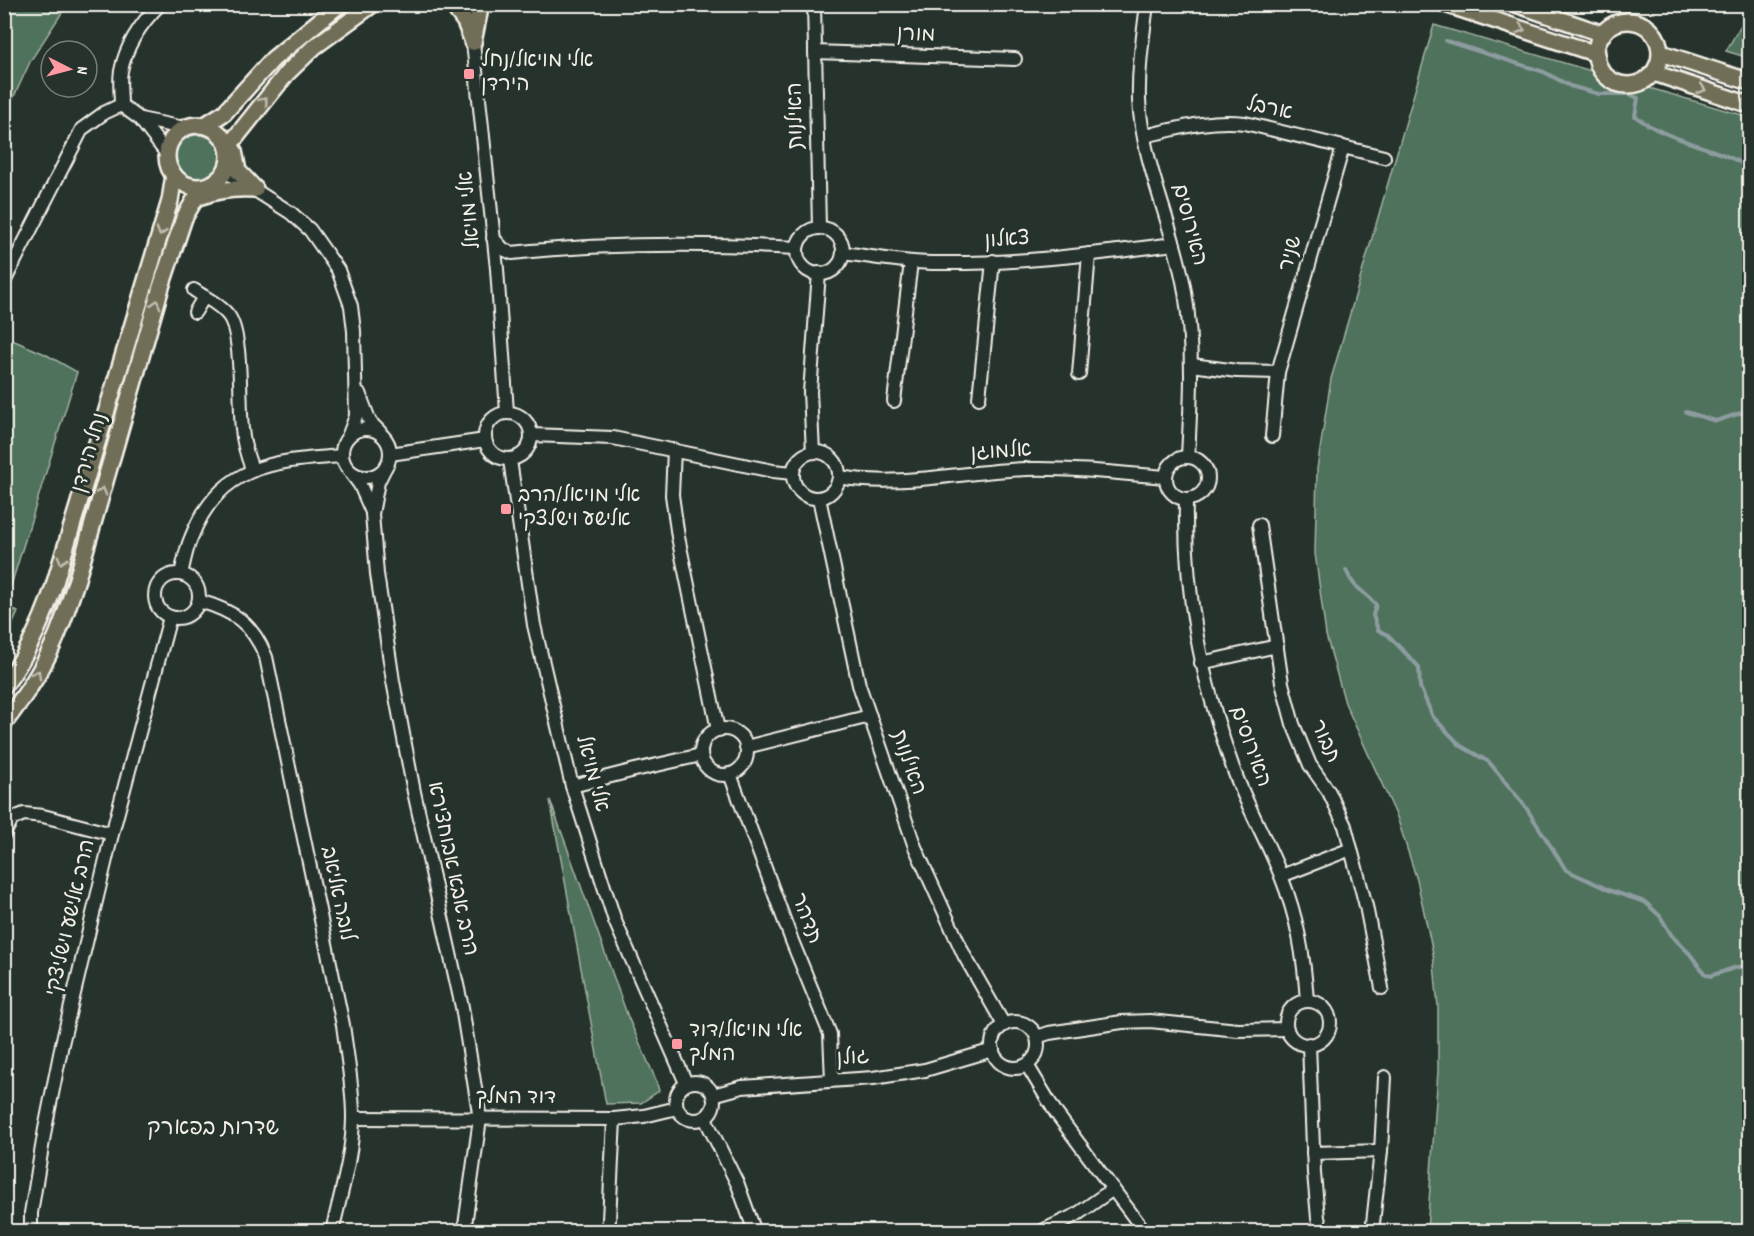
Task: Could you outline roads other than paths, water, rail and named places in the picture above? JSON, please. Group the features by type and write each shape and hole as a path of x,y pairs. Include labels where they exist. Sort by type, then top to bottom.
{"main road":[{"path":"205,126 224,113 273,59 340,4"},
{"path":"198,193 215,182 225,171 230,144 287,73 314,47 373,4"},
{"path":"452,4 462,18 472,42"},
{"path":"472,42 481,4"},
{"path":"1445,4 1597,54"},
{"path":"1516,4 1603,34"},
{"path":"1622,21 1640,23 1650,29 1659,42 1661,53 1654,74 1645,81 1632,86 1615,83 1602,72 1596,59 1598,41 1603,34 1609,27 1622,21"},
{"path":"1661,53 1749,82"},
{"path":"1654,74 1749,105"},
{"path":"198,193 174,175 167,162 170,144 176,135 184,128 194,125 205,126 219,133 230,144 238,171 255,189"},
{"name":"נחל הירדן","path":"4,686 31,645 53,589 170,201 174,175"},
{"path":"198,193 238,188 255,189"},
{"name":"נחל הירדן","path":"4,723 40,669 63,621 161,287 184,218 198,193"}],"street":[{"path":"121,105 121,72 127,53 134,38 160,4"},
{"name":"אלי מויאל","path":"473,4 472,42 493,238 507,412"},
{"name":"האילנות","path":"814,4 819,227"},
{"name":"האירוסים","path":"1147,4 1139,66 1139,102 1145,136 1185,291 1192,365 1188,456"},
{"name":"מורן","path":"815,52 1015,59"},
{"path":"121,105 140,119 167,154"},
{"path":"4,282 82,129 104,113 121,105"},
{"path":"140,119 184,128"},
{"name":"ארבל","path":"1145,136 1201,123 1226,121 1245,123 1384,157"},
{"name":"שניר","path":"1272,436 1278,372 1343,147"},
{"path":"225,171 291,213 310,230 338,270 351,306 356,386 356,416 344,444 342,456 348,470 355,475 371,477 385,468 390,454 387,441 370,422 356,386"},
{"path":"819,227 839,237 843,253 837,267 819,273 806,269 801,263 797,249 799,240 804,234 819,227"},
{"path":"493,238 503,249 512,253 578,246 662,244 741,245 797,249"},
{"name":"צאלון","path":"843,253 937,263 1089,254 1174,244"},
{"path":"496,270 512,253"},
{"path":"1079,374 1089,254"},
{"path":"979,398 993,261"},
{"path":"894,401 911,262"},
{"path":"813,452 810,392 819,273"},
{"path":"195,312 199,294 228,315 235,327 242,430 244,446 252,470"},
{"path":"1192,365 1237,371 1278,372"},
{"path":"507,412 521,417 526,422 531,435 524,454 510,460 498,457 484,440 490,422 507,412"},
{"path":"348,437 363,429 374,430 382,434"},
{"path":"531,435 613,438 773,471 793,473"},
{"path":"390,454 484,440"},
{"path":"674,450 672,495 678,537 718,730"},
{"path":"813,452 820,452 832,458 839,470 838,483 830,493 819,498 802,494 795,484 793,473 797,461 813,452"},
{"path":"181,574 190,538 202,515 217,494 231,482 252,470 280,462 342,456"},
{"path":"1188,456 1204,464 1208,478 1205,490 1192,499 1173,495 1168,489 1165,477 1174,460 1188,456"},
{"name":"אלי מויאל","path":"510,460 534,625 572,786 615,921 686,1083"},
{"name":"הרב אבא אבוחצירא","path":"385,468 378,482 372,514 377,574 393,681 414,792 462,1007 480,1119 464,1232"},
{"name":"אלמוגן","path":"839,477 897,481 1026,469 1165,477"},
{"name":"הרב אבא אבוחצירא","path":"348,470 360,485 372,514"},
{"name":"האילנות","path":"819,498 859,685 915,847 964,956 1004,1025"},
{"name":"האירוסים","path":"1186,499 1185,528 1190,599 1201,663 1233,768 1292,906 1303,952 1307,1001"},
{"name":"תבור","path":"1258,525 1282,683 1293,724 1310,765 1329,792 1346,826 1368,916 1382,988"},
{"path":"181,574 193,580 198,586 199,601 192,613 185,617 170,617 160,610 156,603 156,588 166,576 181,574"},
{"name":"לובה אליאב","path":"199,601 221,607 246,623 259,639 266,657 343,1025 353,1118 342,1190 332,1232"},
{"name":"הרב אלישע וישליצקי","path":"31,1232 31,1213 62,1044 112,834 170,617"},
{"path":"1201,663 1277,646"},
{"path":"746,747 870,716"},
{"path":"718,730 734,731 740,735 746,747 745,760 730,774 720,775 710,770 701,755 705,738 718,730"},
{"path":"572,786 701,755"},
{"name":"תדהר","path":"730,774 784,920 830,1034 832,1080"},
{"path":"4,834 12,819 24,814 43,816 112,834"},
{"path":"1281,876 1351,849"},
{"path":"1307,1001 1322,1007 1329,1020 1326,1035 1314,1044 1298,1043 1287,1029 1287,1015 1291,1009 1307,1001"},
{"path":"1037,1037 1049,1033 1122,1022 1150,1021 1238,1030 1287,1029"},
{"path":"1017,1022 1024,1024 1037,1037 1037,1053 1027,1065 1015,1069 998,1061 993,1050 993,1038 1004,1025 1017,1022"},
{"path":"1309,1044 1313,1153 1318,1218 1322,1232"},
{"name":"גולן","path":"713,1095 742,1087 873,1078 925,1070 993,1050"},
{"path":"1027,1065 1056,1113 1145,1232"},
{"path":"1372,1232 1381,1150 1385,1077"},
{"path":"686,1083 704,1084 713,1095 713,1107 705,1118 697,1121 683,1117 677,1108 677,1096 686,1083"},
{"name":"דוד המלך","path":"353,1118 614,1119 645,1116 677,1108"},
{"path":"705,1118 738,1185 755,1232"},
{"path":"607,1232 614,1119"},
{"path":"1313,1153 1381,1150"},
{"path":"1040,1232 1076,1215 1113,1189"}],"waterway":[{"path":"1446,41 1544,72 1570,86 1599,94 1629,94 1638,98 1635,116 1662,132 1720,153 1748,167 1750,185"},
{"path":"1686,412 1716,421 1750,410"},
{"path":"1346,570 1356,586 1376,605 1373,615 1378,630 1388,635 1419,667 1420,687 1433,717 1461,746 1489,762 1525,806 1566,870 1611,891 1645,902 1660,916 1672,936 1690,954 1704,973 1710,976 1737,967 1750,967"}],"place":[{"name":"אלי מויאל/נחל הירדן","path":"469,74"},
{"name":"אלי מויאל/הרב אלישע וישלצקי","path":"506,509"},
{"name":"אלי מויאל/דוד המלך","path":"677,1044"}],"district":[{"name":"שדרות בפארק","path":"213,1129"}]}
